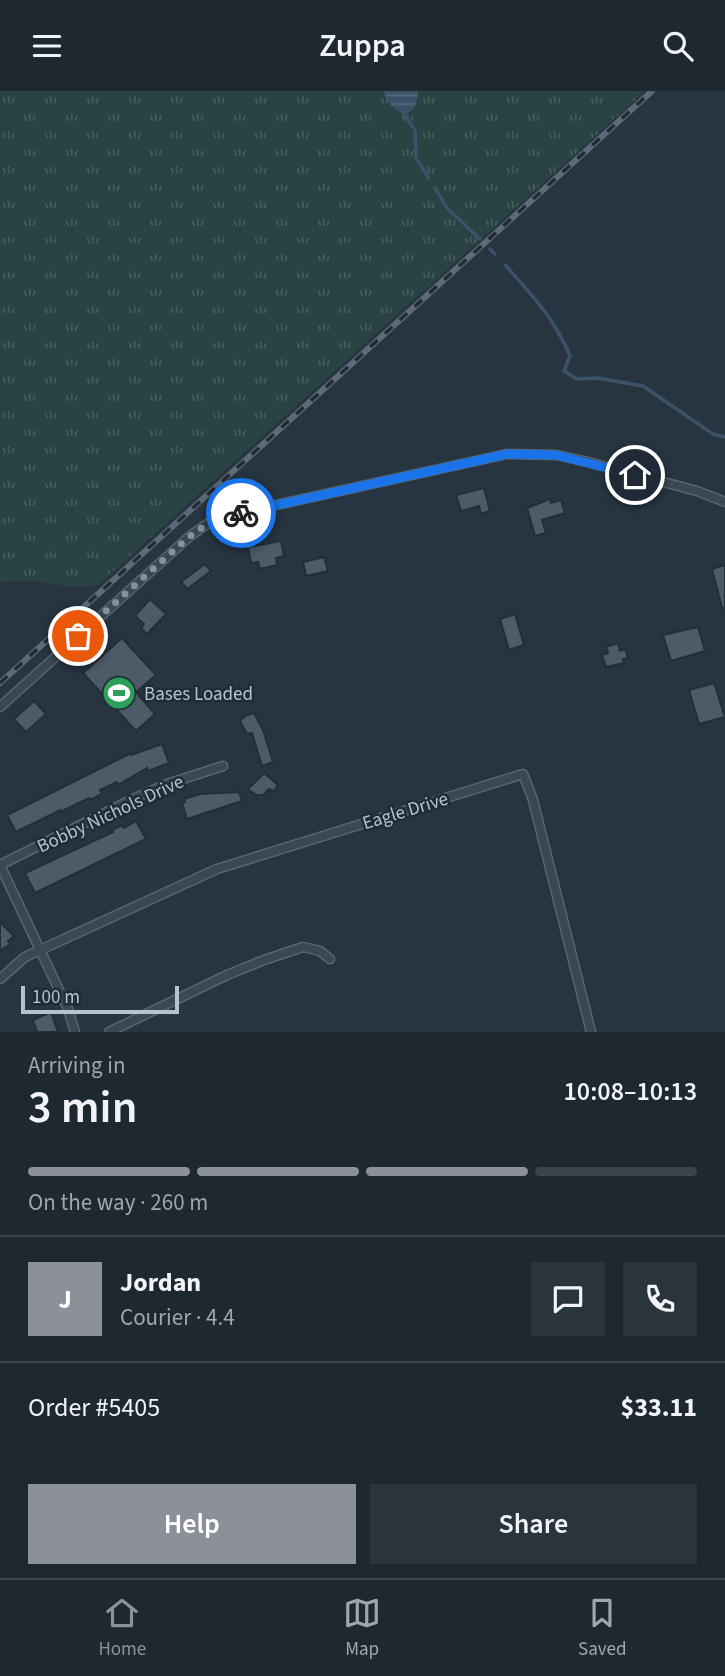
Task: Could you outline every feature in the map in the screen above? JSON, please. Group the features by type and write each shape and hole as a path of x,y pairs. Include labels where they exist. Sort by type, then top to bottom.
{"street":[{"path":"0,707 190,536 210,522 240,513 507,454 556,455 588,462 697,491 725,502"},
{"name":"Bobby Nichols Drive","path":"0,865 135,798 223,765"},
{"name":"Eagle Drive","path":"41,950 217,869 523,774 533,800 591,1032"},
{"path":"0,865 68,1009 75,1032"},
{"path":"109,1032 227,975 303,947 320,951 330,959"},
{"path":"0,979 25,957 41,950"}],"green space":[{"path":"0,91 645,91 98,585 74,587 36,581 0,582"}],"water":[{"path":"383,91 418,91 417,101 414,108 404,113 387,100"}],"building":[{"path":"484,488 490,511 481,514 479,506 461,511 456,495"},
{"path":"550,499 551,503 561,500 565,513 542,520 546,533 535,536 527,508"},
{"path":"281,541 284,556 276,558 277,565 260,569 258,562 251,563 248,547"},
{"path":"324,557 328,571 306,576 303,562"},
{"path":"205,564 211,571 187,589 181,582"},
{"path":"725,565 725,608 722,608 712,569"},
{"path":"150,599 166,614 147,634 141,628 144,624 135,616"},
{"path":"515,614 524,645 509,650 500,619"},
{"path":"698,627 705,651 671,661 663,635"},
{"path":"122,638 156,675 136,692 155,714 136,731 83,673"},
{"path":"618,643 620,651 625,649 628,658 623,659 624,663 606,667 602,655 608,653 606,647"},
{"path":"714,683 725,717 699,724 689,690"},
{"path":"34,701 46,714 26,732 14,719"},
{"path":"254,713 263,730 273,762 262,766 252,733 247,734 240,721"},
{"path":"162,744 169,763 148,771 147,768 118,785 117,782 100,790 102,794 90,800 89,798 60,810 16,832 7,815 131,753"},
{"path":"264,773 278,785 274,791 269,789 263,795 256,795 248,789"},
{"path":"239,792 242,801 187,819 182,803 185,802 184,799 200,794"},
{"path":"136,821 146,839 35,893 25,873 113,832 112,830 122,825 124,828"},
{"path":"0,922 14,936 8,941 10,944 0,951"},
{"path":"51,1012 58,1032 37,1032 33,1020"}],"waterway":[{"path":"403,113 415,130 416,158 429,178"},
{"path":"435,188 447,208 480,239"},
{"path":"490,249 495,254"},
{"path":"505,265 542,307 557,330 570,356 564,371 577,379 598,378 643,386 713,434 725,437"}],"railway":[{"path":"0,683 652,91"}],"way so far":[{"path":"78,636 190,536 210,522 241,513"}],"place":[{"name":"Bases Loaded","path":"119,693"}],"route":[{"path":"241,513 507,454 556,455 635,475"}]}
